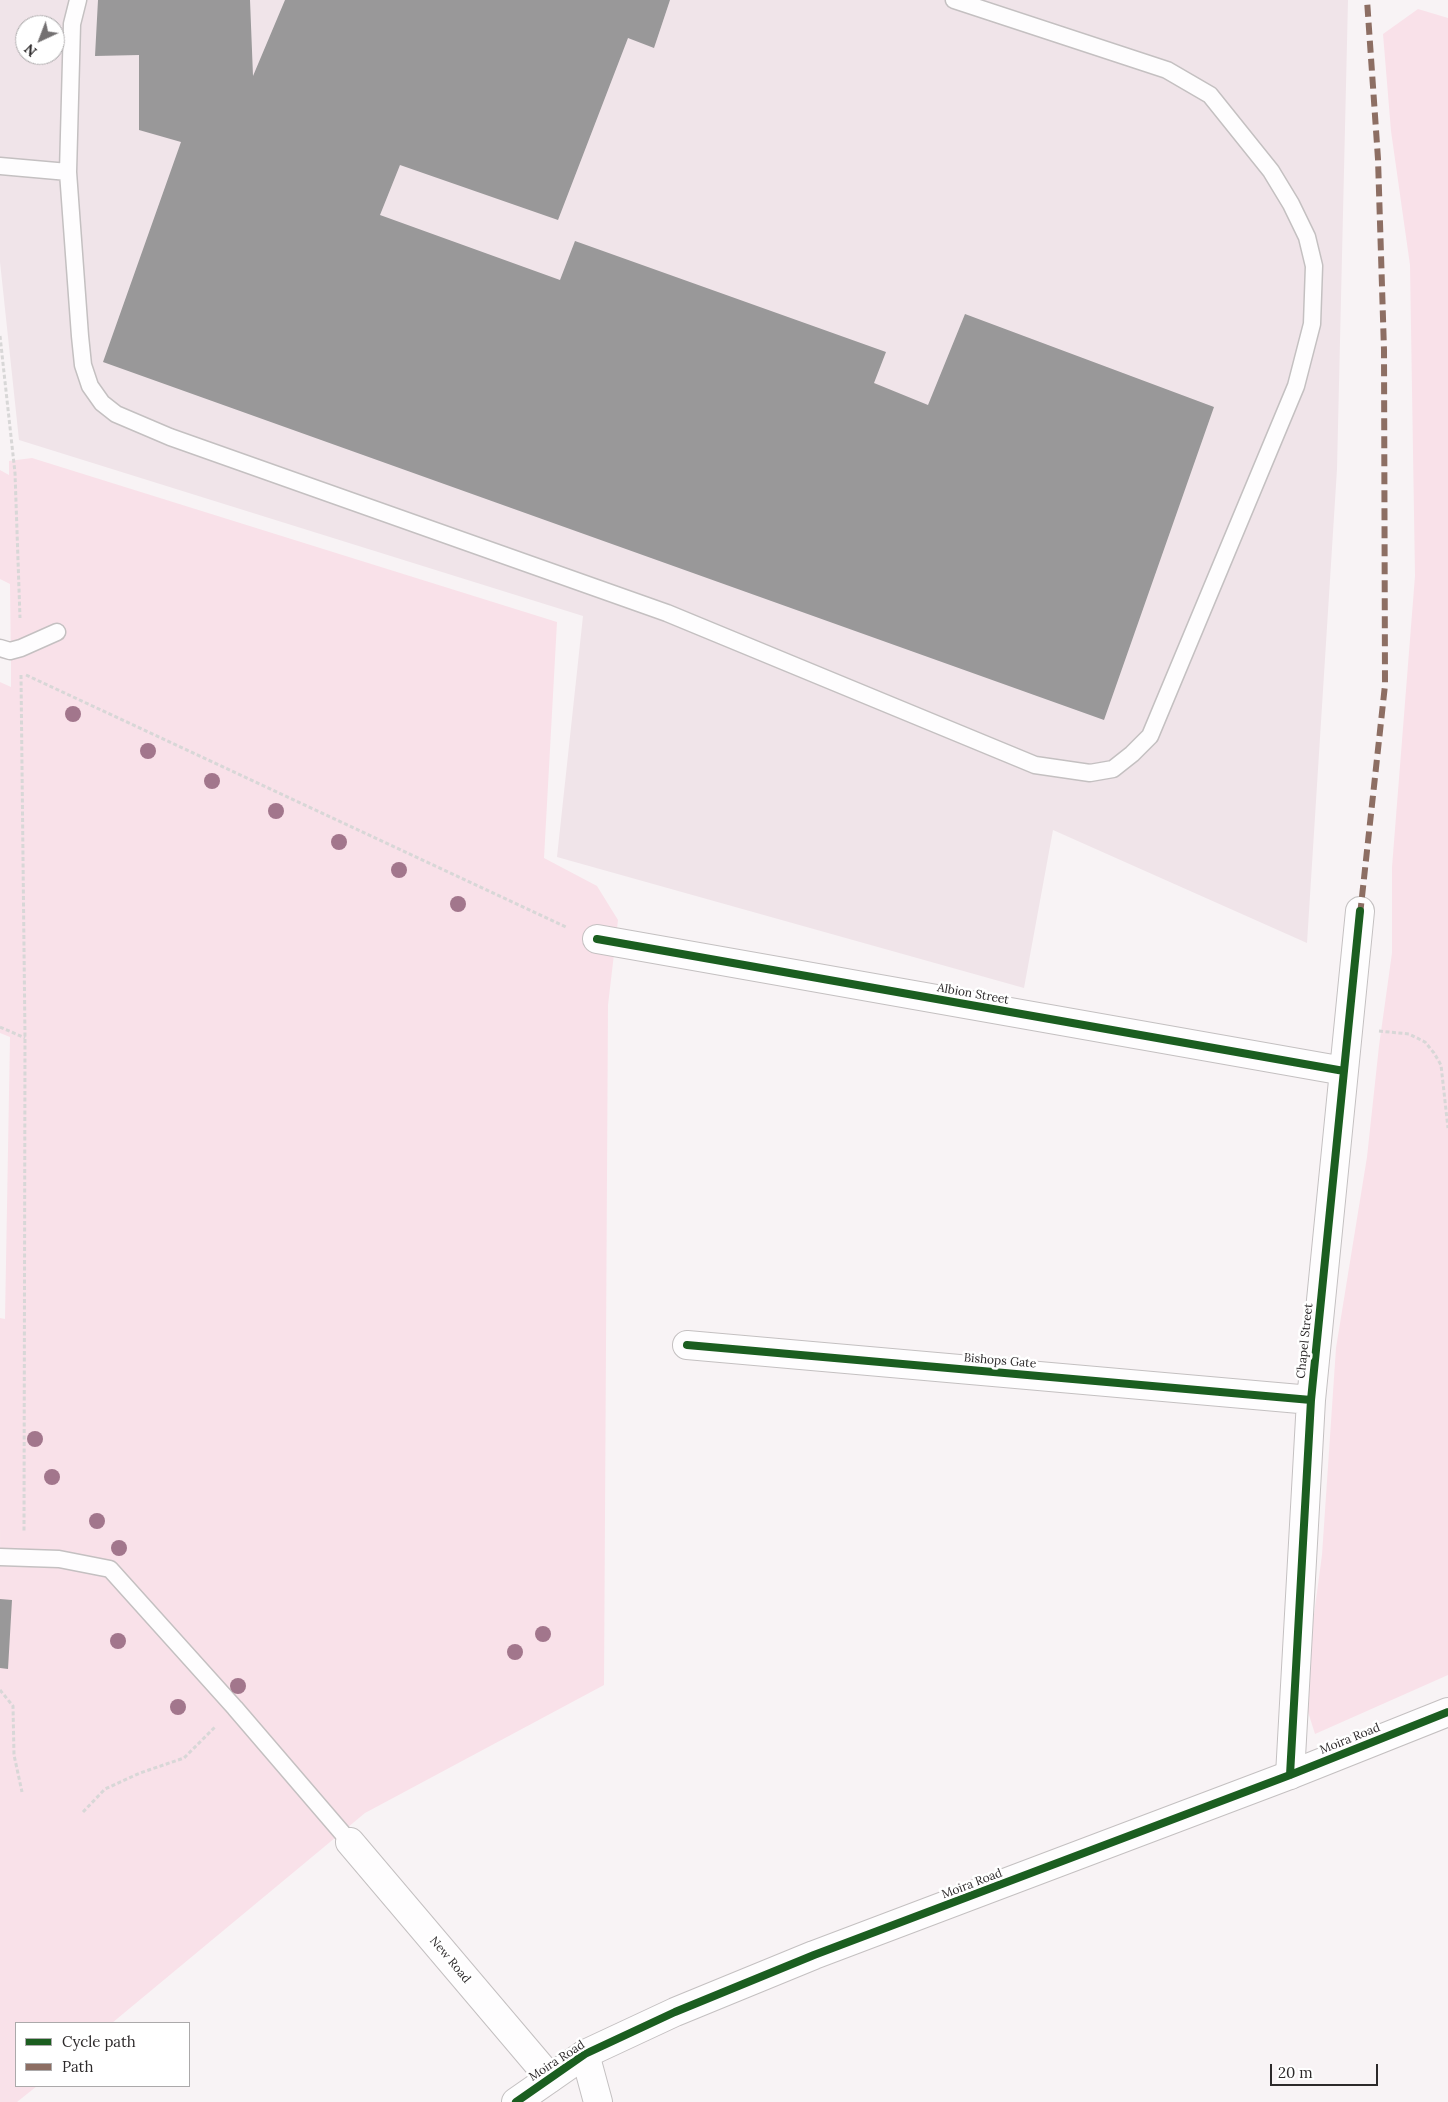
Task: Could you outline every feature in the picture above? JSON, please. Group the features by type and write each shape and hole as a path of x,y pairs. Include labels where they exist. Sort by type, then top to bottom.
{"street":[{"name":"Chapel Street","path":"1290,1775 1311,1400 1360,911"},
{"name":"Albion Street","path":"597,939 1344,1071"},
{"name":"Bishops Gate","path":"687,1345 1311,1400"},
{"name":"Moira Road","path":"516,2102 586,2054 675,2012 814,1955 1290,1775 1448,1712"},
{"name":"New Road","path":"350,1842 550,2078"},
{"path":"586,2054 598,2102"}],"lane":[{"path":"78,0 72,24 68,172 83,365 90,386 102,403 116,414 170,437 667,613 1035,765 1090,773 1113,769 1150,736 1296,386 1312,324 1314,266 1307,237 1291,204 1271,171 1210,95 1167,70 954,0"},
{"path":"0,166 68,172"},
{"path":"0,648 10,651 21,648 57,632"},
{"path":"0,1557 24,1556 59,1559 110,1569 235,1708 350,1842"}],"path":[{"path":"0,336 15,473 21,648"},
{"path":"16,669 562,925 597,939"},
{"path":"21,672 25,1038 24,1556"},
{"path":"0,1027 25,1038"},
{"path":"1349,1029 1409,1034 1424,1042 1434,1053 1441,1065 1448,1128"},
{"path":"0,1690 13,1706 14,1756 22,1792"},
{"path":"83,1812 105,1789 140,1773 184,1758 235,1708"}],"shaded area":[{"path":"0,0 1348,0 1337,469 1307,943 1053,830 1024,988 557,857 583,616 19,440 0,262"},
{"path":"1418,9 1448,18 1448,1675 1315,1734 1303,1696 1322,1555 1336,1348 1367,1157 1379,1046 1392,953 1392,867 1415,576 1410,265 1391,131 1383,34"},
{"path":"32,458 557,622 544,858 597,886 618,920 608,1005 604,1685 365,1813 113,2022 15,2022 15,2087 36,2087 17,2102 0,2102 0,1551 2,1508 0,1550 0,1318 5,1319 10,1037 0,1033 0,682 11,687 11,667 10,584 0,579 0,470 9,475 9,461"}],"building":[{"path":"98,0 250,0 253,76 285,0 670,0 654,48 628,38 558,220 400,165 380,215 560,280 575,241 886,352 874,383 928,405 965,314 1214,407 1104,720 103,362 181,142 139,130 139,55 95,56"},
{"path":"0,1599 12,1600 8,1669 0,1668"}],"marked path":[{"path":"1360,915 1385,685 1384,350 1378,159 1367,0"}],"cycle path":[{"path":"1290,1775 1311,1400 1360,911"},
{"path":"597,939 1344,1071"},
{"path":"687,1345 1311,1400"},
{"path":"516,2102 585,2054 675,2012 814,1955 1290,1775 1448,1712"}]}
